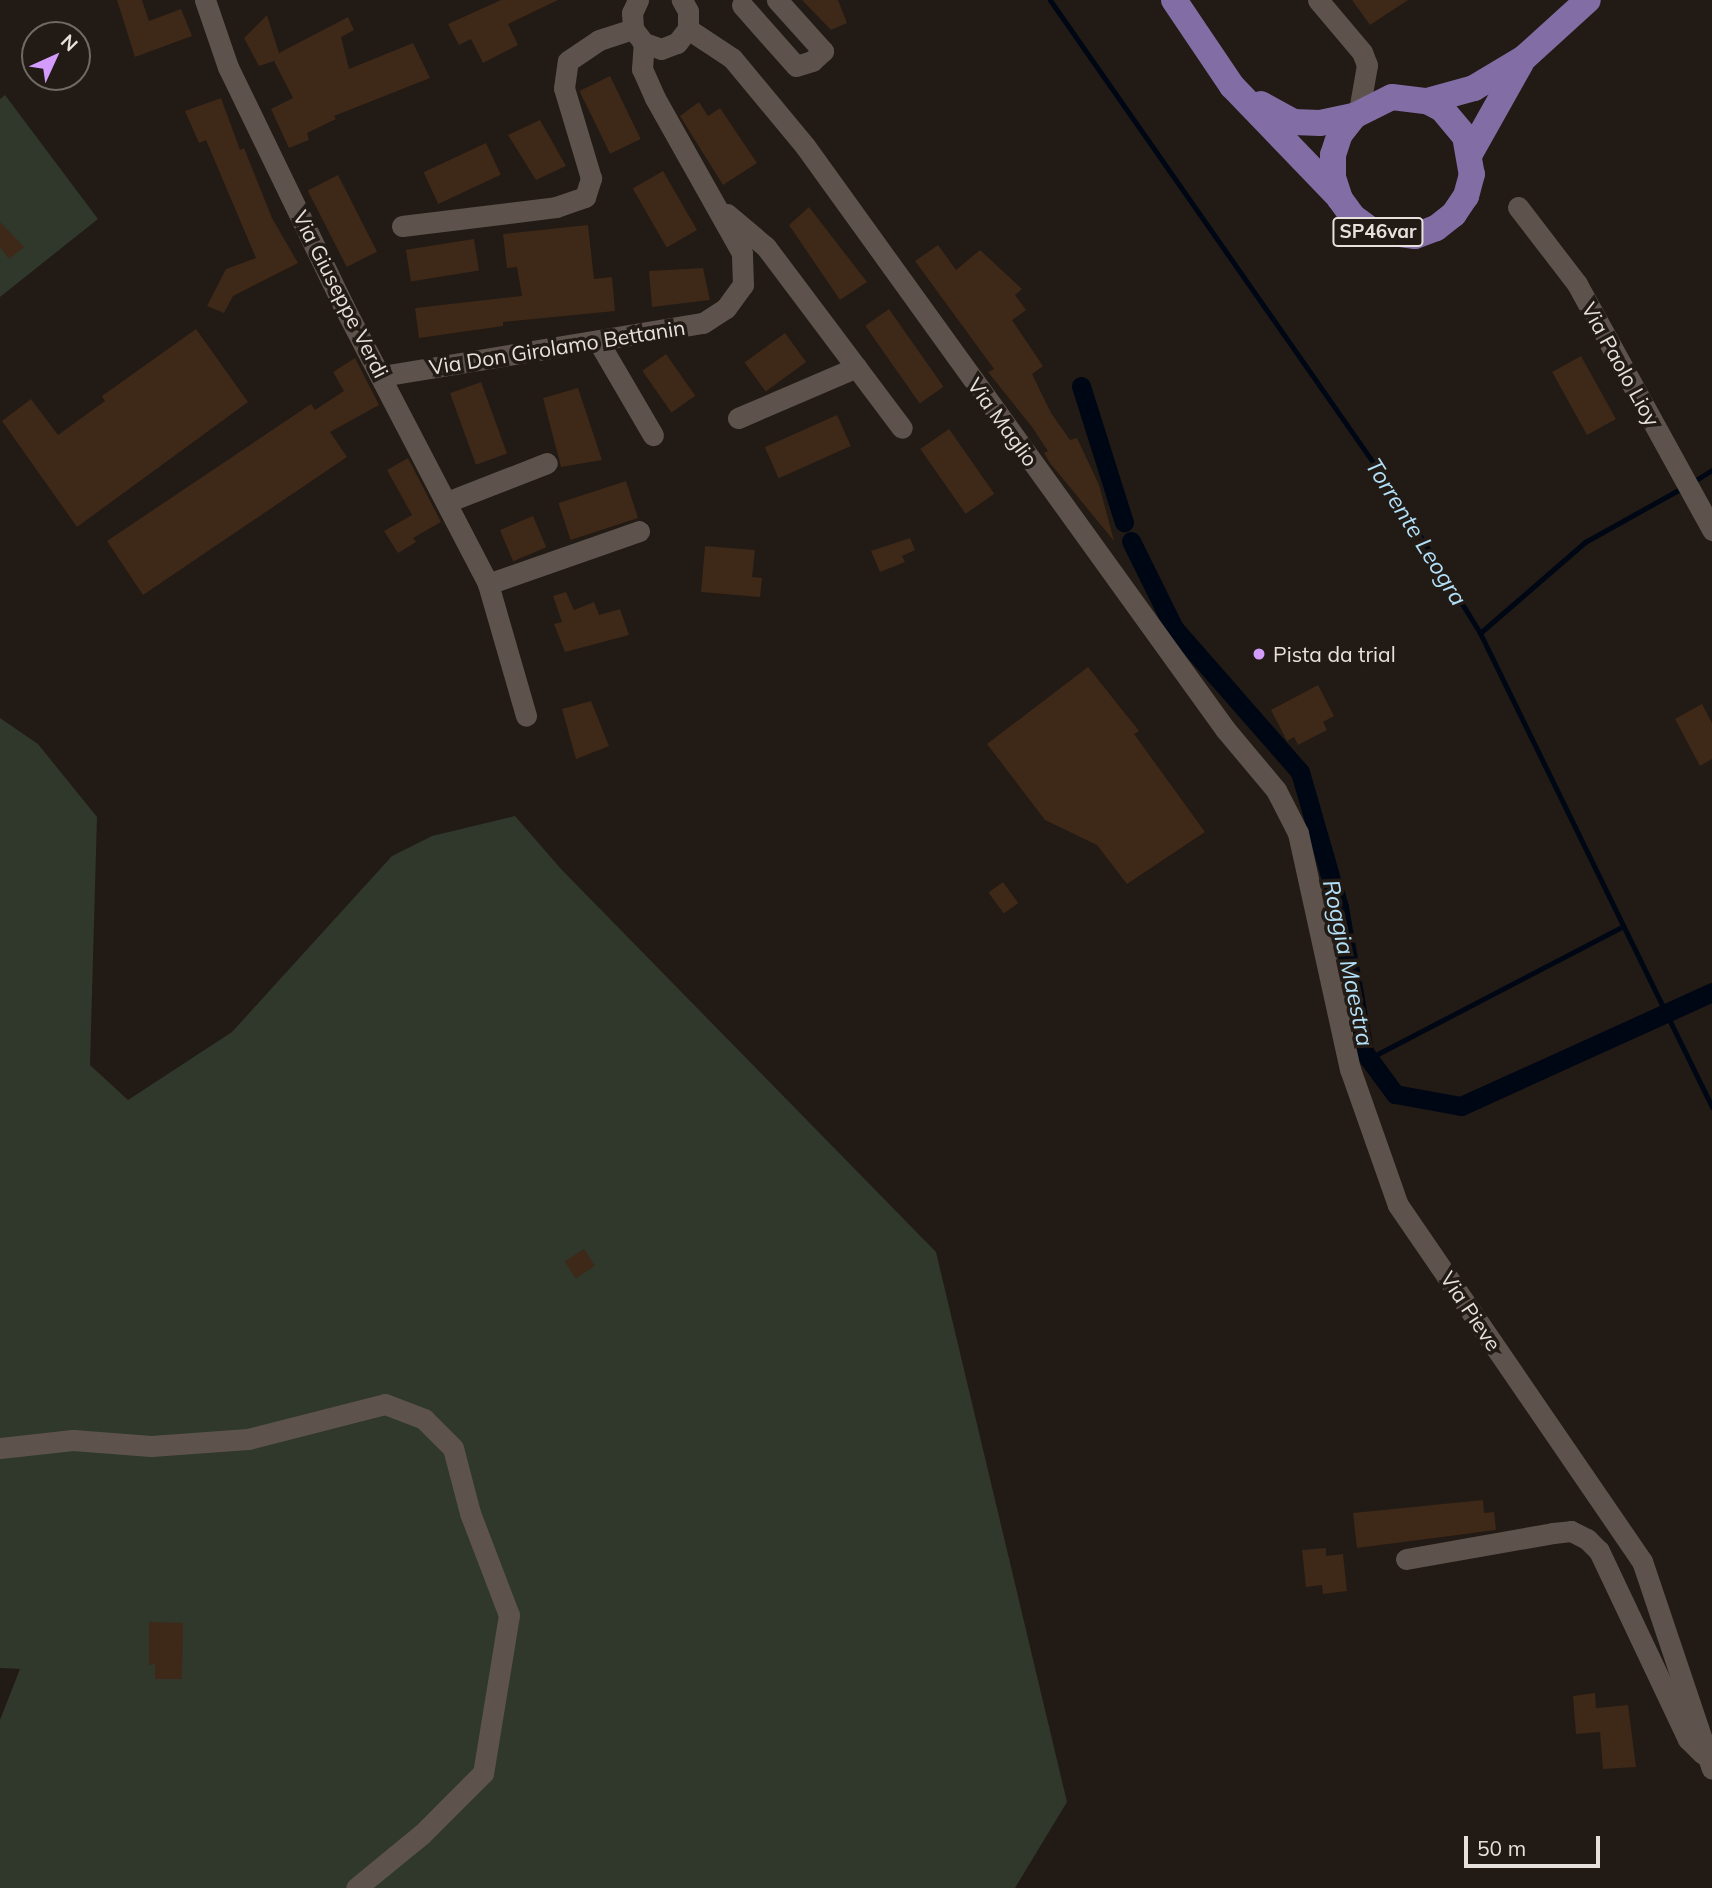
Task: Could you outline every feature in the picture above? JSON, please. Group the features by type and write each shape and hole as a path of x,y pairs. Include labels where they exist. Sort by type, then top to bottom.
{"main road":[{"name":"SP46var","path":"1174,0 1232,86 1340,199 1353,217 1371,230 1415,236 1445,221 1466,196 1472,174 1471,152 1455,121 1427,101"},
{"name":"SP46var","path":"1209,49 1274,115 1293,122 1320,123 1356,113 1392,97 1427,101 1474,88 1524,58 1588,0"},
{"name":"SP46var","path":"1471,152 1524,58"},
{"name":"SP46var","path":"1340,199 1333,155 1356,113"}],"street":[{"name":"Via Giuseppe Verdi","path":"205,0 228,67 488,584 526,716"},
{"path":"402,226 556,207 584,197 591,178 564,88 568,61 634,17 669,47 688,29 688,11 682,0"},
{"path":"742,5 796,66 812,61 823,51 777,0"},
{"path":"1318,0 1362,52 1368,79 1356,113"},
{"name":"Via Don Girolamo Bettanin","path":"382,376 703,323 726,308 743,285 742,253 655,98 642,69 634,17"},
{"name":"Via Maglio","path":"688,29 732,58 805,146 1226,729 1276,790 1298,833"},
{"path":"716,203 766,247 902,428"},
{"name":"Via Paolo Lioy","path":"1518,208 1577,284 1682,474 1702,503 1712,530"},
{"path":"598,341 653,435"},
{"path":"738,418 857,367"},
{"path":"447,502 548,463"},
{"path":"488,584 639,531"},
{"name":"Via Pieve","path":"1298,833 1350,1069 1398,1205 1643,1561 1711,1766"},
{"path":"0,1448 73,1440 151,1446 248,1439 384,1404 424,1419 453,1448 470,1513 509,1615 483,1773 422,1835 356,1888"},
{"name":"Via Pieve","path":"1406,1559 1571,1531 1587,1539 1599,1551 1688,1739 1711,1766"}],"green space":[{"path":"5,95 98,219 0,297 0,99"},
{"path":"0,718 38,744 97,817 90,1065 128,1100 232,1032 392,856 432,836 515,816 561,869 936,1252 1067,1802 1015,1888 0,1888 0,1720 20,1669 0,1668"}],"building":[{"path":"117,0 142,0 149,21 181,9 192,36 135,57"},
{"path":"501,0 558,0 508,24 518,45 483,63 471,39 459,45 448,24"},
{"path":"802,0 838,0 847,23 831,30"},
{"path":"1352,0 1408,0 1370,25"},
{"path":"267,15 279,53 348,17 354,30 341,37 349,69 413,43 430,78 334,116 336,119 307,133 309,140 289,148 271,109 293,98 274,61 259,66 244,38"},
{"path":"610,76 641,139 610,154 579,91"},
{"path":"221,98 240,150 244,148 272,218 298,263 233,296 224,313 207,306 226,269 256,258 206,140 199,143 185,111"},
{"path":"699,102 708,116 720,108 757,163 723,185 680,116"},
{"path":"540,120 566,166 536,180 508,135"},
{"path":"486,143 501,175 438,204 423,172"},
{"path":"663,171 697,230 667,247 633,188"},
{"path":"338,175 377,252 347,267 308,190"},
{"path":"809,207 867,282 840,300 789,225"},
{"path":"0,222 24,247 9,259 0,247"},
{"path":"588,225 594,279 612,277 615,311 503,322 503,326 419,338 415,308 522,296 517,267 507,268 503,234"},
{"path":"474,239 479,271 411,281 406,250"},
{"path":"938,245 956,270 980,250 1022,289 1015,295 1026,310 1012,320 1043,366 1032,374 1051,413 1070,440 1077,438 1099,485 1114,541 1050,463 1044,453 1048,451 1032,427 988,372 994,369 915,261"},
{"path":"703,268 710,300 652,307 649,271"},
{"path":"889,309 943,387 920,403 865,326"},
{"path":"196,329 248,402 77,527 2,421 31,399 58,435 105,401 102,396"},
{"path":"785,333 806,362 766,392 745,362"},
{"path":"666,354 695,396 671,412 642,371"},
{"path":"1581,356 1616,419 1587,435 1552,372"},
{"path":"355,358 379,405 330,432 347,457 143,595 107,541 311,404 315,410 344,391 333,372"},
{"path":"481,382 507,453 476,465 450,393"},
{"path":"578,388 602,460 561,467 543,398"},
{"path":"837,415 851,446 779,478 765,447"},
{"path":"949,429 994,494 966,514 920,449"},
{"path":"408,458 441,522 413,538 416,542 398,553 384,531 412,515 387,470"},
{"path":"626,481 638,518 571,540 558,503"},
{"path":"533,516 546,547 513,561 500,530"},
{"path":"910,538 915,550 902,556 905,562 880,572 871,551"},
{"path":"705,546 755,550 752,577 762,578 760,597 701,592"},
{"path":"566,592 574,610 594,602 599,615 620,609 629,635 565,652 554,624 562,622 553,596"},
{"path":"1088,667 1139,731 1134,734 1205,832 1127,884 1097,845 1045,820 987,744"},
{"path":"1318,685 1334,716 1323,722 1327,730 1298,745 1294,737 1287,741 1271,710"},
{"path":"591,701 609,746 576,759 562,709"},
{"path":"1702,704 1712,723 1712,759 1700,766 1675,719"},
{"path":"1003,882 1018,903 1004,914 988,893"},
{"path":"584,1249 595,1266 576,1278 565,1262"},
{"path":"1483,1500 1484,1513 1494,1512 1496,1530 1357,1548 1353,1513"},
{"path":"1326,1548 1326,1556 1343,1554 1347,1591 1323,1594 1322,1585 1306,1587 1302,1550"},
{"path":"149,1622 183,1623 182,1679 155,1679 155,1664 149,1665"},
{"path":"1595,1693 1596,1708 1628,1705 1636,1767 1603,1769 1600,1732 1576,1734 1573,1696"}],"waterway":[{"name":"Torrente Leogra","path":"1050,0 1384,478 1480,633 1712,1107"},
{"name":"Roggia Maestra","path":"1081,386 1124,522"},
{"path":"1691,483 1712,470"},
{"path":"1480,633 1585,542 1682,488"},
{"name":"Roggia Maestra","path":"1131,541 1174,628 1300,772 1339,907 1364,1052 1395,1094 1461,1106 1712,992"},
{"path":"1368,1059 1622,927"}],"place":[{"name":"Pista da trial","path":"1259,654"}]}
